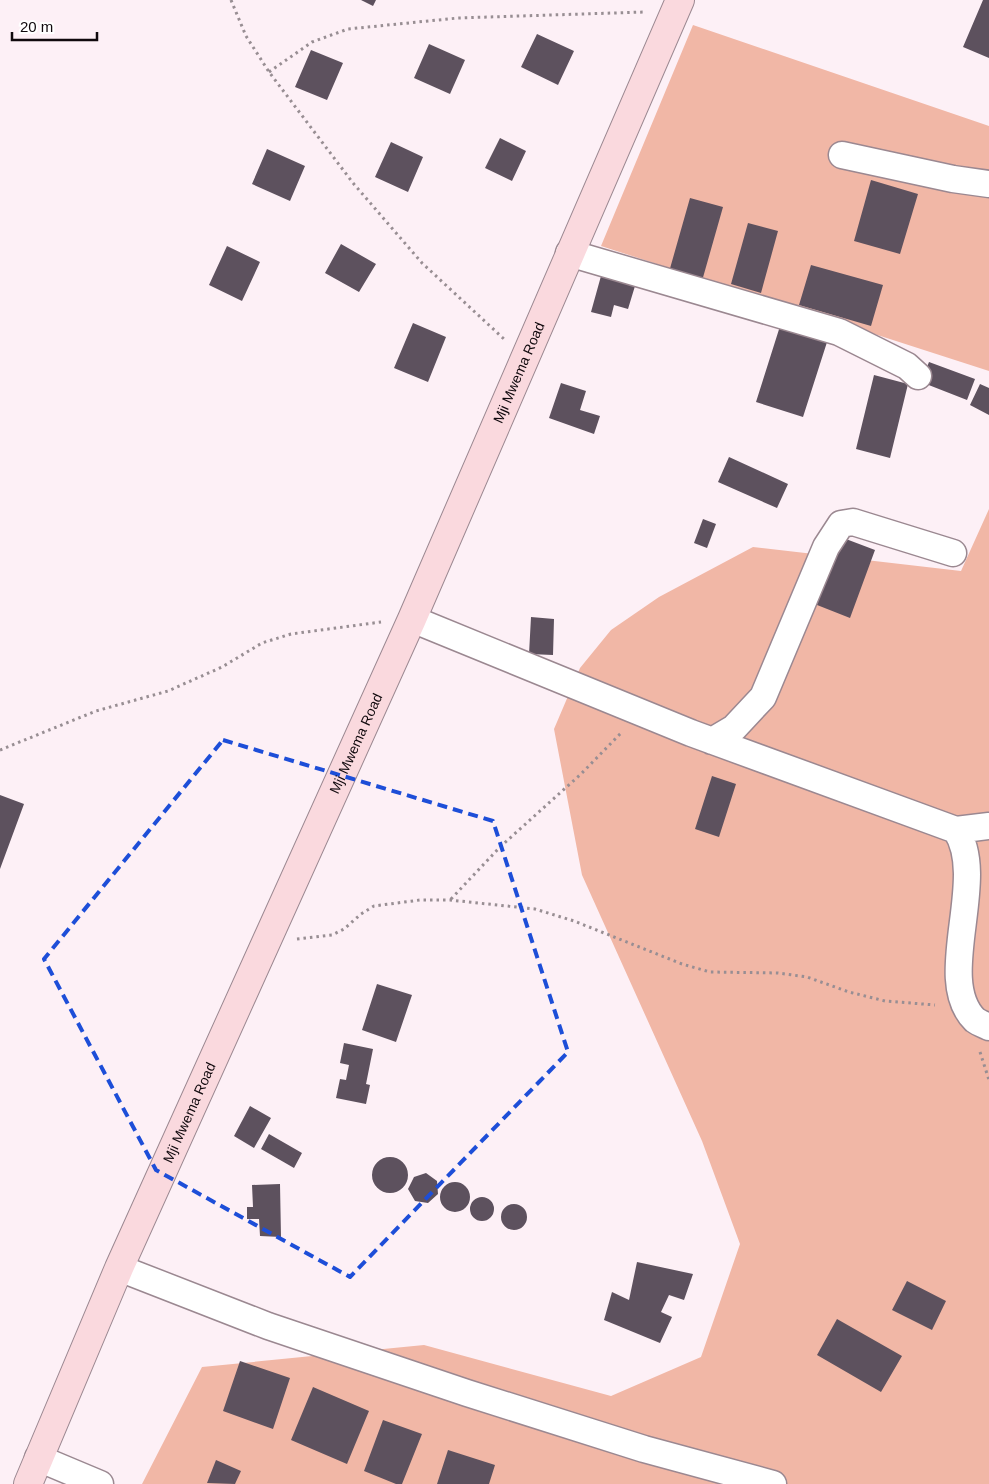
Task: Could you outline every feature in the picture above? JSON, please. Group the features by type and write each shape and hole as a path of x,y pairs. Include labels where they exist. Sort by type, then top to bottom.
{"main road":[{"name":"Mji Mwema Road","path":"28,1484 119,1268 269,940 412,619 678,5"}],"street":[{"path":"842,156 953,179 989,184"},
{"path":"570,253 838,332 907,366 918,376"},
{"path":"712,741 734,728 763,697 826,547 842,524 853,522 953,554"},
{"path":"412,619 712,741 956,830 972,843 983,864 984,898 968,959 965,990 967,1007 976,1020 989,1027"},
{"path":"956,830 989,826"},
{"path":"119,1268 268,1326 448,1386 644,1449 773,1484"},
{"path":"38,1458 100,1484"}],"path":[{"path":"232,0 246,36 270,72 354,183 422,263 524,358"},
{"path":"270,72 312,42 348,28 458,18 678,5"},
{"path":"0,750 96,711 168,691 222,667 262,643 291,634 346,625 412,619"},
{"path":"450,900 500,847 582,774 641,712"},
{"path":"269,940 318,938 332,935 344,929 361,914 374,906 420,900 450,900 535,909 574,921 682,964 710,972 778,973 807,977 849,992 885,1001 967,1007"}],"highlighted area":[{"path":"223,740 493,821 568,1052 350,1277 156,1170 44,959"}],"shaded area":[{"path":"693,25 989,126 989,371 601,246"},
{"path":"989,509 989,1484 142,1484 202,1367 424,1345 611,1396 701,1357 740,1244 702,1141 582,875 554,729 580,668 611,630 659,597 753,547 961,571"}],"building":[{"path":"361,0 376,0 373,6"},
{"path":"983,0 989,0 989,58 963,47"},
{"path":"537,34 574,51 558,85 521,67"},
{"path":"429,44 465,60 450,94 414,78"},
{"path":"311,50 343,63 327,100 295,87"},
{"path":"500,138 526,151 512,181 485,168"},
{"path":"391,142 423,157 408,192 375,177"},
{"path":"267,149 305,166 290,201 252,184"},
{"path":"871,180 918,194 900,254 854,241"},
{"path":"690,198 723,207 702,281 669,272"},
{"path":"748,223 778,231 761,293 731,284"},
{"path":"341,244 376,264 359,292 325,273"},
{"path":"227,246 260,262 242,301 209,285"},
{"path":"811,265 883,285 871,326 799,305"},
{"path":"601,276 635,286 628,309 614,305 611,317 591,312"},
{"path":"413,323 446,337 428,382 394,368"},
{"path":"781,323 828,339 803,417 756,402"},
{"path":"929,362 975,379 967,400 921,382"},
{"path":"874,375 908,384 890,458 856,449"},
{"path":"561,383 586,391 580,410 600,416 594,434 549,418"},
{"path":"980,384 989,388 989,415 970,405"},
{"path":"729,457 788,484 777,508 718,482"},
{"path":"703,519 716,524 707,548 694,543"},
{"path":"838,536 875,550 850,618 812,603"},
{"path":"531,617 554,619 553,655 529,654"},
{"path":"712,776 736,784 719,837 695,829"},
{"path":"0,795 24,804 0,869"},
{"path":"377,984 412,995 396,1042 362,1030"},
{"path":"344,1043 373,1049 366,1084 370,1085 366,1104 336,1098 340,1079 346,1080 349,1065 340,1063"},
{"path":"250,1106 271,1118 254,1148 234,1136"},
{"path":"269,1134 302,1153 294,1168 261,1149"},
{"path":"390,1157 403,1162 408,1175 403,1188 390,1193 377,1188 372,1175 377,1162"},
{"path":"426,1173 437,1181 438,1194 428,1203 415,1201 408,1189 414,1177"},
{"path":"455,1182 466,1186 470,1197 466,1208 455,1212 444,1208 440,1197 444,1186"},
{"path":"280,1184 281,1237 260,1236 259,1219 247,1219 247,1207 253,1207 252,1185"},
{"path":"482,1197 490,1201 494,1209 490,1217 482,1221 474,1217 470,1209 474,1201"},
{"path":"514,1204 523,1208 527,1217 523,1226 514,1230 505,1226 501,1217 505,1208"},
{"path":"637,1262 693,1274 684,1300 669,1295 661,1312 672,1317 660,1343 604,1320 612,1292 629,1300"},
{"path":"907,1281 946,1301 932,1330 892,1310"},
{"path":"837,1319 902,1356 881,1392 817,1355"},
{"path":"240,1361 290,1378 273,1429 223,1411"},
{"path":"313,1387 369,1411 347,1464 291,1440"},
{"path":"383,1420 422,1434 402,1484 396,1484 364,1471"},
{"path":"448,1450 495,1465 489,1484 437,1484"},
{"path":"216,1460 241,1471 235,1484 207,1483"}]}
